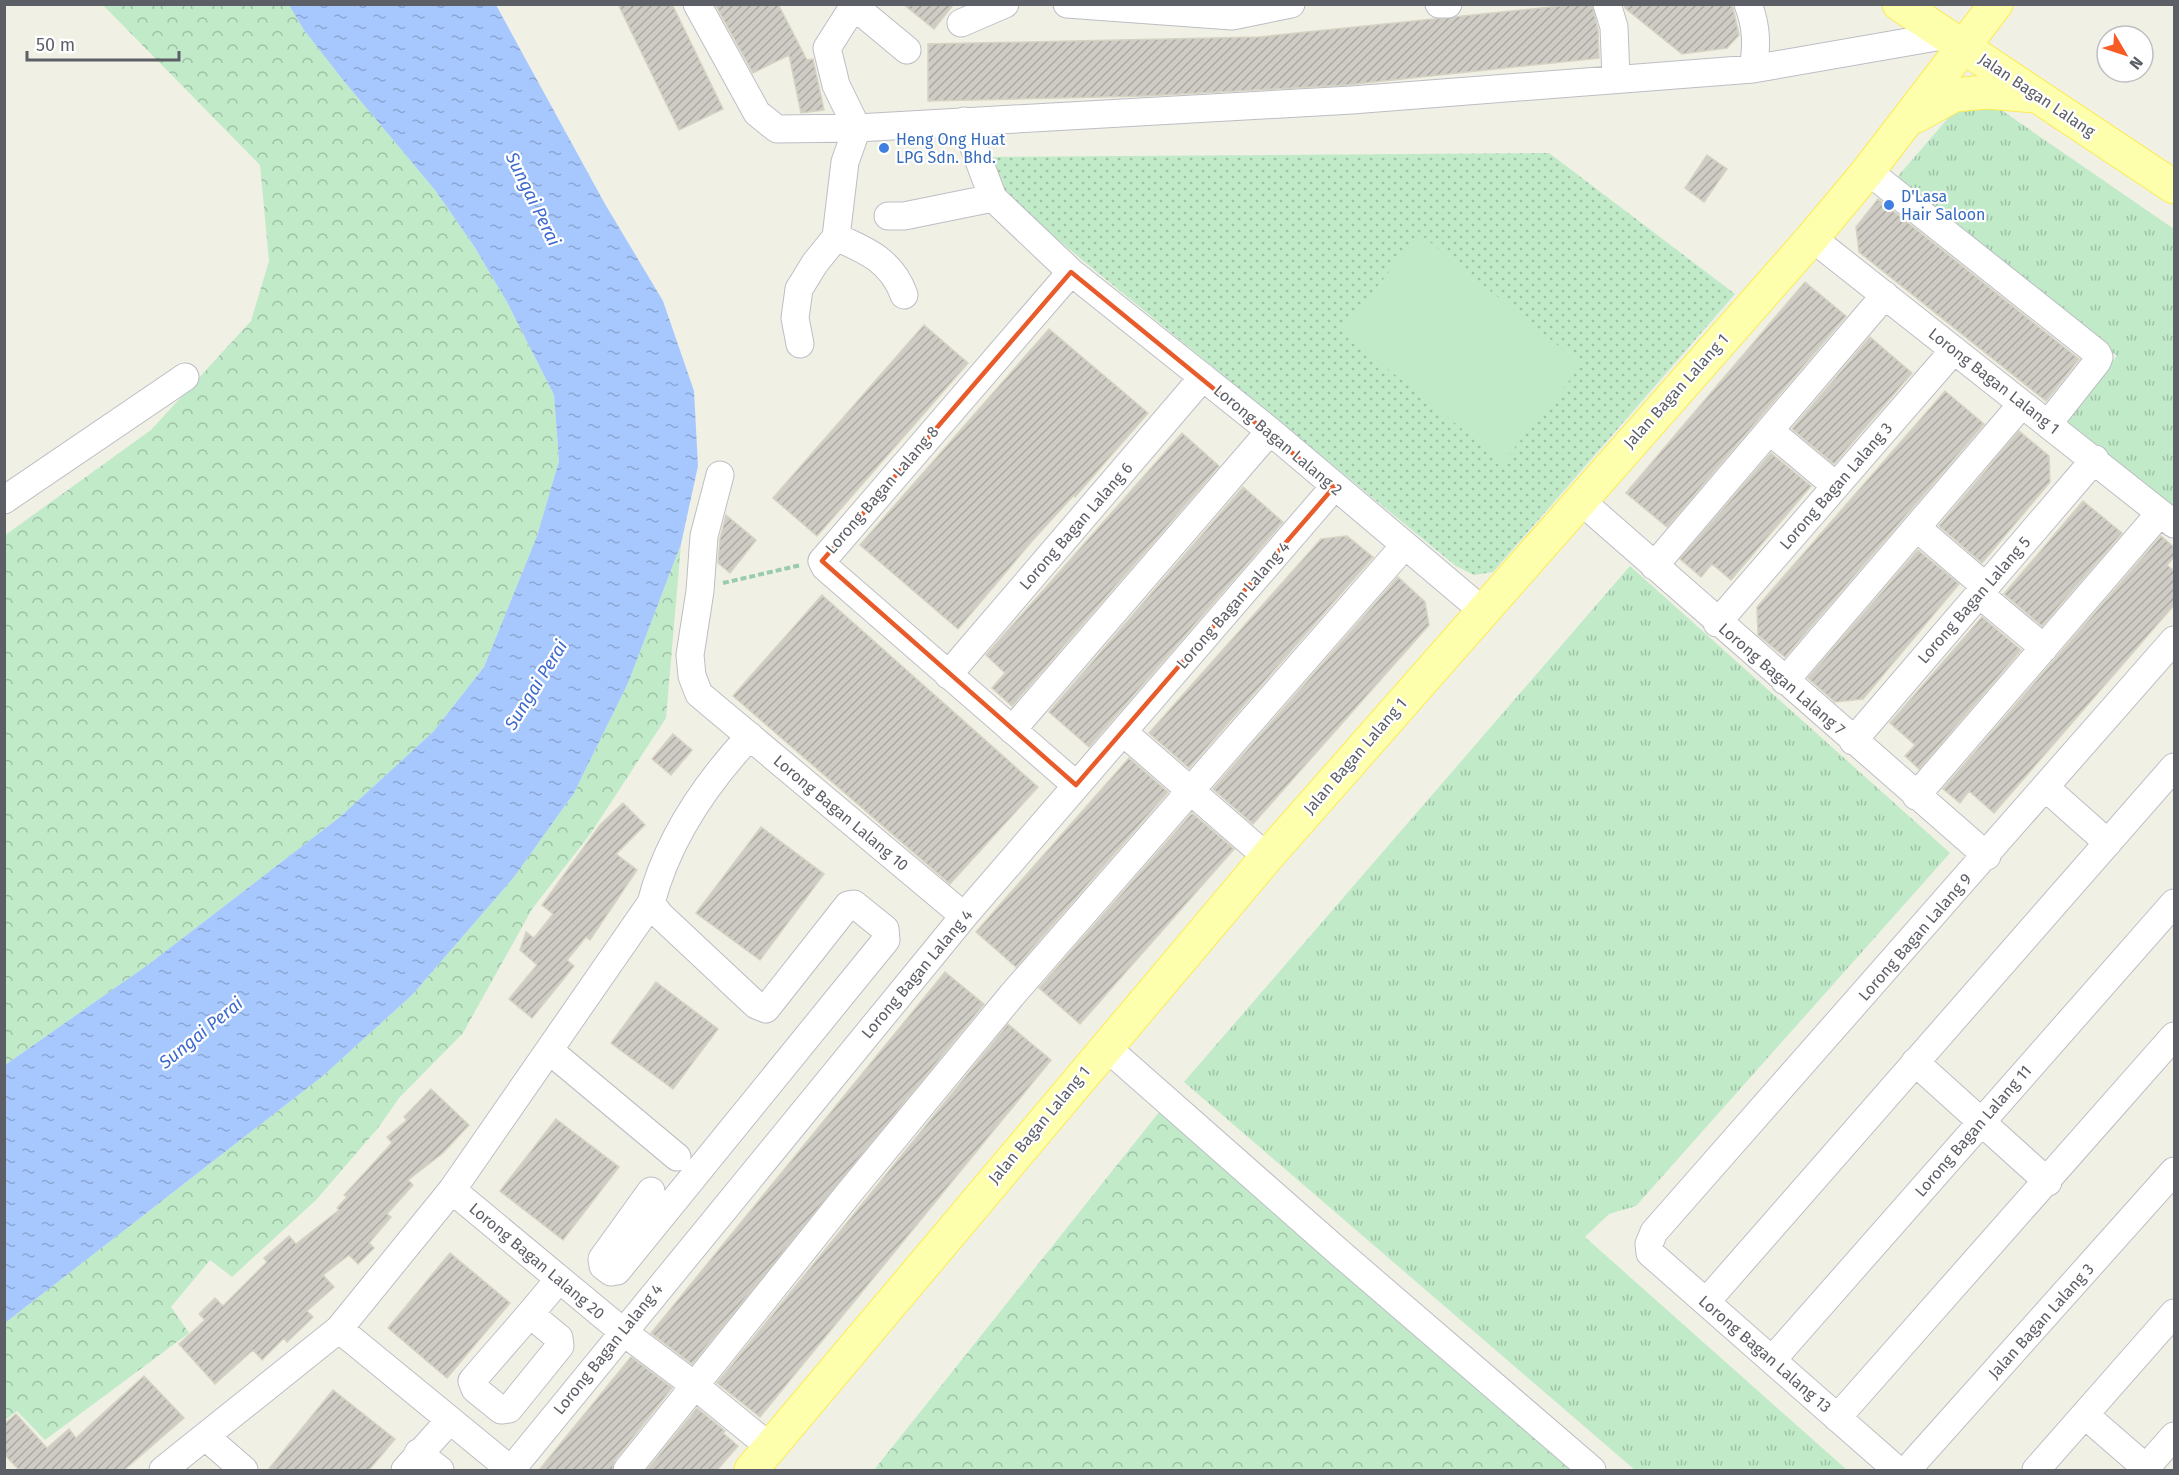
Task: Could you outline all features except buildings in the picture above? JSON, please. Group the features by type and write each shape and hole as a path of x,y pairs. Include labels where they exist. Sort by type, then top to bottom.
{"main road":[{"name":"Jalan Bagan Lalang","path":"1899,4 2175,187"},
{"name":"Jalan Bagan Lalang 1","path":"761,1459 1105,1046 1267,857 1812,238 1905,124 1956,41 1996,4"},
{"path":"1905,124 1954,95 1987,92 2038,96"}],"street":[{"path":"697,4 757,113 777,129 856,128 1352,100 1753,69 1956,41"},
{"path":"961,23 1005,4"},
{"path":"1074,5 1232,16 1291,4"},
{"path":"1439,4 1448,4"},
{"path":"1607,4 1614,27 1616,78"},
{"path":"1748,4 1755,22 1757,45 1753,69"},
{"path":"800,344 795,318 799,289 815,263 836,237 843,171 856,128 836,84 827,48 854,5 907,50"},
{"path":"888,216 904,216 993,198 964,121"},
{"path":"1868,171 2097,353 2099,357 2097,362 2048,424"},
{"name":"Lorong Bagan Lalang 2","path":"993,198 1071,272 1270,431 1483,611"},
{"path":"836,237 871,252 898,279 904,295"},
{"name":"Lorong Bagan Lalang 1","path":"1812,238 2095,459 2168,519"},
{"name":"Lorong Bagan Lalang 8","path":"1071,272 822,561 825,567 1076,785"},
{"path":"1654,567 1885,295"},
{"name":"Lorong Bagan Lalang 3","path":"1718,623 1954,350"},
{"path":"4,500 185,377"},
{"name":"Lorong Bagan Lalang 6","path":"948,675 1203,377"},
{"path":"1785,681 2022,404"},
{"path":"1012,730 1270,431"},
{"path":"1771,432 1836,486"},
{"name":"Lorong Bagan Lalang 5","path":"1853,741 2095,459"},
{"name":"Lorong Bagan Lalang 10","path":"720,475 704,536 700,591 690,655 692,676 699,694 964,916"},
{"name":"Lorong Bagan Lalang 4","path":"511,1470 622,1331 964,916 1334,487"},
{"name":"Lorong Bagan Lalang 7","path":"1580,500 1987,856"},
{"path":"1916,796 2044,648 2168,519"},
{"path":"1917,528 2044,648"},
{"path":"627,1470 1012,995 1405,545"},
{"name":"Lorong Bagan Lalang 9","path":"1654,1232 2175,640"},
{"path":"1124,732 1267,857"},
{"path":"163,1470 339,1329 452,1190 651,903 658,876 683,826 727,761 750,736"},
{"path":"1706,1302 2175,767"},
{"path":"2046,788 2108,843"},
{"path":"651,903 660,915 756,1005 766,1009 848,905 854,904 885,929 886,940 617,1271 611,1272 603,1266 602,1259 651,1191"},
{"name":"Lorong Bagan Lalang 11","path":"1773,1359 2175,903"},
{"path":"1837,1418 2175,1036"},
{"path":"1105,1046 1341,1254 1592,1470"},
{"path":"550,1051 677,1157"},
{"path":"1915,1062 1982,1120 2048,1182"},
{"name":"Jalan Bagan Lalang 3","path":"1907,1470 2175,1171"},
{"name":"Lorong Bagan Lalang 20","path":"452,1190 622,1331 694,1385 761,1459"},
{"name":"Lorong Bagan Lalang 13","path":"1654,1232 1649,1244 1650,1253 1897,1470"},
{"path":"530,1314 559,1280"},
{"path":"2036,1470 2175,1313"},
{"path":"339,1329 511,1470"},
{"path":"2085,1415 2145,1469 2175,1436"},
{"path":"440,1470 411,1462 450,1421"},
{"path":"206,1437 244,1470"}],"path":[{"path":"700,591 736,578 822,561"}],"highlighted area":[{"path":"1071,272 1334,487 1076,785 822,561"}],"green space":[{"path":"103,5 289,5 304,30 435,190 474,246 507,302 554,395 559,461 537,536 484,667 433,732 340,817 149,964 5,1065 4,536 151,430 251,321 269,261 260,165"},
{"path":"1994,105 2174,229 2174,506 2062,419 2117,356 1893,182 1956,109"},
{"path":"1549,153 1735,294 1493,572 1474,575 1456,566 1003,195 993,157"},
{"path":"1420,234 1582,365 1503,462 1341,331"},
{"path":"681,544 666,718 591,833 532,909 463,1033 399,1098 378,1128 316,1200 232,1277 210,1260 171,1307 189,1333 45,1440 17,1411 5,1420 5,1323 324,1075 412,995 514,877 574,793 628,683"},
{"path":"1630,566 1950,853 1636,1206 1609,1214 1585,1237 1847,1470 1635,1470 1184,1082"},
{"path":"1160,1111 1576,1470 874,1470"}],"water":[{"name":"Sungai Perai","path":"289,5 496,5 605,204 663,301 694,391 698,466 681,544 628,683 574,793 514,877 412,995 324,1075 5,1323 5,1065 149,964 340,817 433,732 484,667 537,536 559,461 554,395 507,302 474,246 435,190 304,30"}],"place":[{"name":"Heng Ong Huat LPG Sdn. Bhd.","path":"884,148"},
{"name":"D'Lasa Hair Saloon","path":"1889,205"}]}
